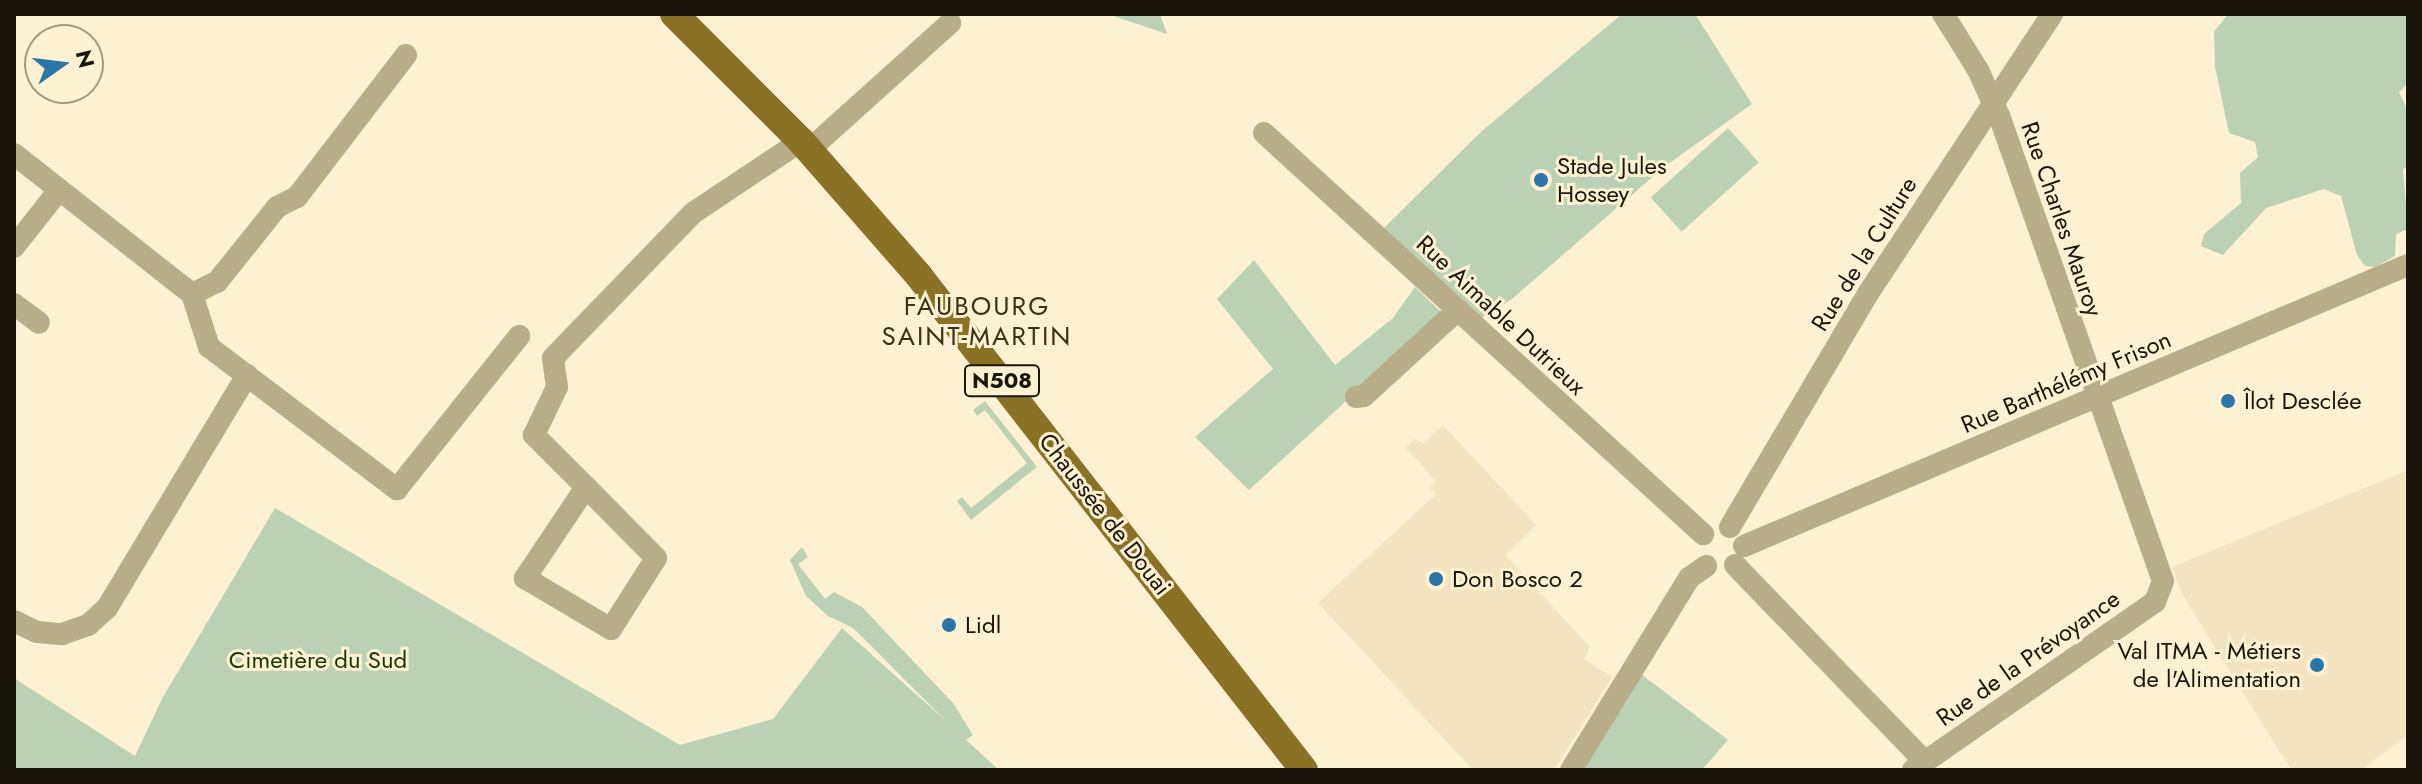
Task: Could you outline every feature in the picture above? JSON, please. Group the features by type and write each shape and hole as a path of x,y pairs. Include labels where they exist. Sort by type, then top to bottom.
{"main road":[{"name":"Chaussée de Douai","path":"674,14 805,146 966,335 1304,770"}],"street":[{"name":"Rue Charles Mauroy","path":"1943,14 1992,100 2143,516 2163,581"},
{"name":"Rue de la Culture","path":"1736,546 1869,292 1992,100 2052,14"},
{"path":"586,487 525,578 611,629 656,558 586,487 534,435 557,387 553,358 693,213 805,146 950,23"},
{"path":"192,294 217,282 277,207 297,197 406,55"},
{"name":"Rue Aimable Dutrieux","path":"1264,133 1703,534"},
{"path":"14,154 192,294 209,347 397,489 519,336"},
{"path":"14,247 59,190"},
{"name":"Rue Barthélémy Frison","path":"1736,546 2408,265"},
{"path":"14,304 39,323"},
{"path":"1356,397 1364,396 1458,310"},
{"path":"14,621 37,632 62,634 88,625 107,608 247,375"},
{"path":"1736,546 1721,571 1706,566 1698,551 1703,534 1711,528 1736,546 1919,766"},
{"path":"1571,770 1689,578 1706,566"},
{"name":"Rue de la Prévoyance","path":"1919,766 2155,602 2163,581"}],"shaded area":[{"name":"Don Bosco 2","path":"1443,425 1536,525 1505,555 1590,647 1584,659 1612,677 1554,770 1473,770 1318,603 1436,494 1430,488 1436,481 1406,448 1415,439 1424,443"},
{"name":"Val ITMA - Métiers de l'Alimentation","path":"2408,470 2408,735 2361,770 2291,770 2182,594 2172,567"}],"green space":[{"path":"1107,14 1160,14 1167,34"},
{"name":"Stade Jules Hossey","path":"1622,14 1695,14 1752,104 1664,167 1512,299 1472,324 1381,231 1483,130"},
{"path":"2228,14 2408,14 2408,83 2399,92 2408,111 2408,167 2403,169 2408,229 2396,234 2395,256 2375,267 2365,266 2357,255 2341,196 2324,189 2266,208 2223,255 2201,246 2204,234 2241,203 2240,173 2258,157 2255,142 2229,133 2215,67 2214,32"},
{"path":"1728,128 1759,162 1681,232 1651,198"},
{"path":"1254,260 1335,365 1393,318 1415,287 1442,313 1249,490 1195,437 1273,369 1217,299"},
{"path":"985,401 1037,467 971,520 957,501 962,497 971,508 1027,463 985,410 977,416 973,410"},
{"name":"Cimetière du Sud","path":"275,508 680,745 773,719 842,628 947,722 853,628 828,616 806,596 790,560 802,547 808,557 798,564 825,599 834,592 862,607 953,703 973,735 966,740 999,770 14,770 14,678 135,756 163,697"},
{"path":"1641,674 1728,740 1702,770 1577,770"}],"place":[{"name":"Stade Jules Hossey","path":"1541,180"},
{"name":"Îlot Desclée","path":"2228,401"},
{"name":"Don Bosco 2","path":"1436,579"},
{"name":"Lidl","path":"949,625"},
{"name":"Val ITMA - Métiers de l'Alimentation","path":"2317,665"}],"district":[{"name":"FAUBOURG SAINT-MARTIN","path":"977,322"}]}
